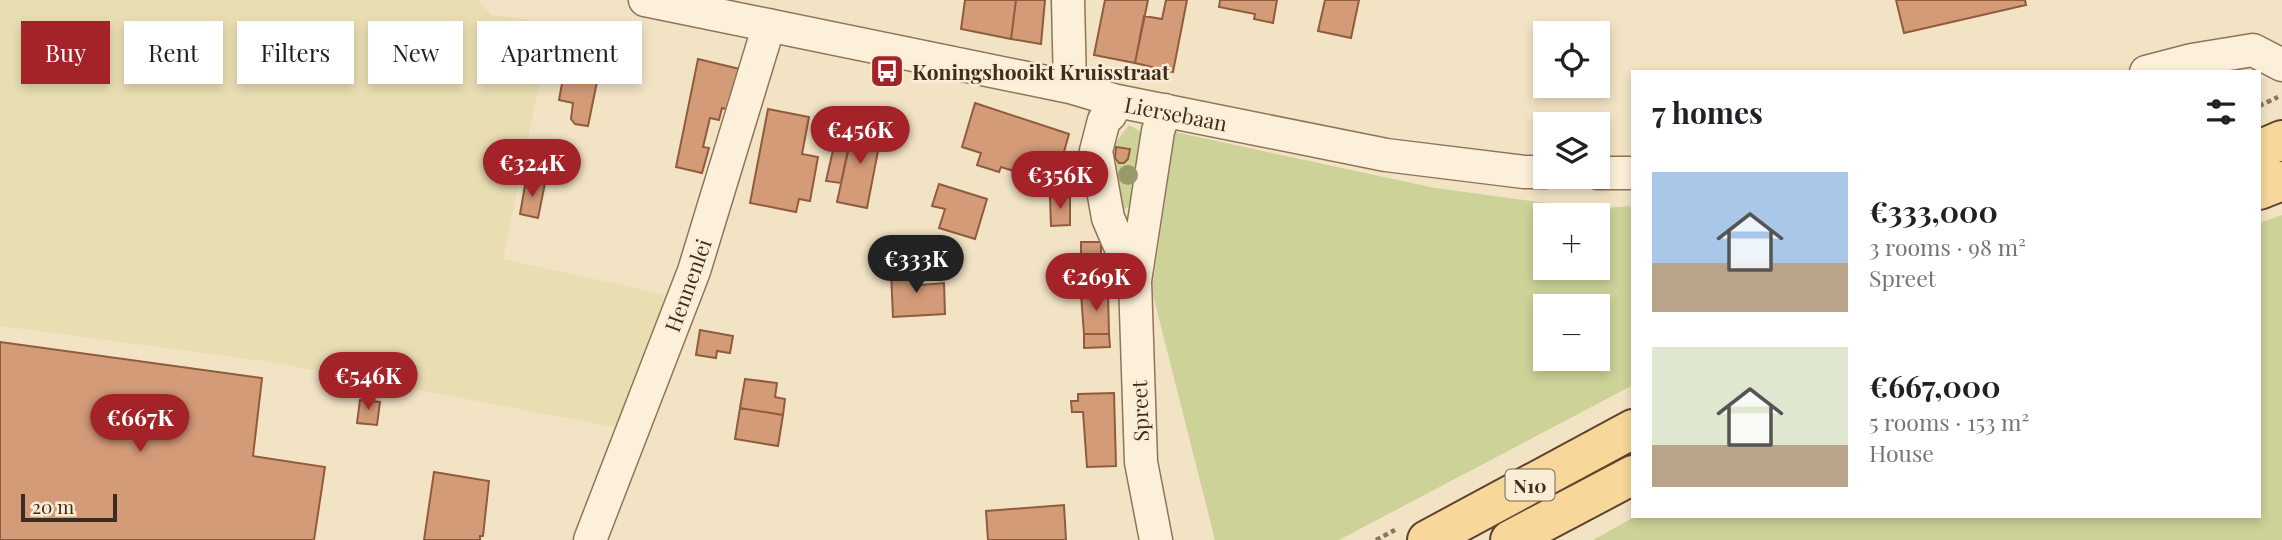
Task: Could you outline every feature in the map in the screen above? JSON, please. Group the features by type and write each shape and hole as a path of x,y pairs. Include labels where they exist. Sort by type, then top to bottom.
{"main road":[{"path":"2261,149 2282,140"},
{"path":"2261,189 2282,181"},
{"name":"N10","path":"1427,540 1631,430"},
{"name":"N10","path":"1510,540 1631,476"}],"street":[{"name":"Liersebaan","path":"645,0 1070,87 1117,101 1387,155 1533,172"},
{"path":"1068,0 1070,87"},
{"name":"Hennenlei","path":"590,540 694,271 769,25"},
{"path":"2154,70 2192,60 2253,50 2282,65"},
{"name":"Spreet","path":"1117,101 1110,115 1104,120 1096,151 1108,218 1135,281"},
{"name":"Spreet","path":"1156,540 1141,462 1135,281 1158,131 1165,110"},
{"path":"1610,173 1631,173"}],"path":[{"path":"2261,105 2282,95"}],"shaded area":[{"path":"0,0 479,0 491,15 537,21 477,21 477,84 539,84 503,259 671,296 620,428 264,361 0,326"}],"green space":[{"path":"1129,125 1141,132 1148,148 1131,206 1122,210 1109,166 1113,148"},
{"path":"1175,132 1435,188 1546,203 1533,203 1533,280 1610,280 1610,208 1631,206 1631,386 1339,540 1215,540 1152,291"},
{"path":"2282,215 2282,540 1593,540 1632,518 2261,518 2261,222"}],"building":[{"path":"965,0 1016,0 1011,39 961,29"},
{"path":"1016,0 1045,0 1041,44 1011,39"},
{"path":"1105,0 1148,0 1135,63 1094,55"},
{"path":"1166,0 1187,0 1173,72 1135,63 1144,16 1162,19"},
{"path":"1220,0 1277,0 1273,23 1254,19 1255,14 1219,7"},
{"path":"1325,0 1359,0 1351,38 1318,31"},
{"path":"1896,0 2025,0 2026,5 1904,33"},
{"path":"698,59 744,70 733,111 722,108 719,120 710,118 703,147 709,148 702,173 676,167"},
{"path":"562,84 597,84 588,126 575,124 571,119 573,103 559,100"},
{"path":"975,103 1069,134 1055,184 1001,167 999,172 977,165 981,153 962,147"},
{"path":"768,109 809,117 802,154 818,157 810,201 799,199 796,212 750,203"},
{"path":"854,124 882,130 867,208 837,202"},
{"path":"834,146 848,149 841,183 826,181"},
{"path":"1116,147 1130,149 1128,159 1124,163 1119,163 1115,158"},
{"path":"526,180 545,183 538,218 520,214"},
{"path":"939,184 987,199 975,239 939,228 945,209 932,206"},
{"path":"1050,197 1070,197 1070,225 1051,226"},
{"path":"1081,242 1101,242 1101,271 1081,271"},
{"path":"919,269 921,285 944,283 945,314 893,317 891,272"},
{"path":"1107,277 1108,292 1081,294 1081,278"},
{"path":"1108,292 1109,334 1084,334 1081,294"},
{"path":"700,330 733,336 730,353 717,351 716,358 696,355"},
{"path":"1084,334 1109,334 1110,347 1084,348"},
{"path":"0,342 262,378 253,456 325,467 314,540 0,540"},
{"path":"745,379 777,383 775,397 785,399 783,415 740,408"},
{"path":"1114,393 1116,466 1087,467 1083,412 1072,412 1071,401 1078,401 1078,394"},
{"path":"360,400 380,402 377,425 357,423"},
{"path":"740,408 783,415 778,446 735,439"},
{"path":"434,472 489,481 483,536 480,536 480,540 424,540"},
{"path":"1064,505 1066,540 988,540 986,511"}],"place":[{"name":"Koningshooikt Kruisstraat","path":"887,71"}]}
